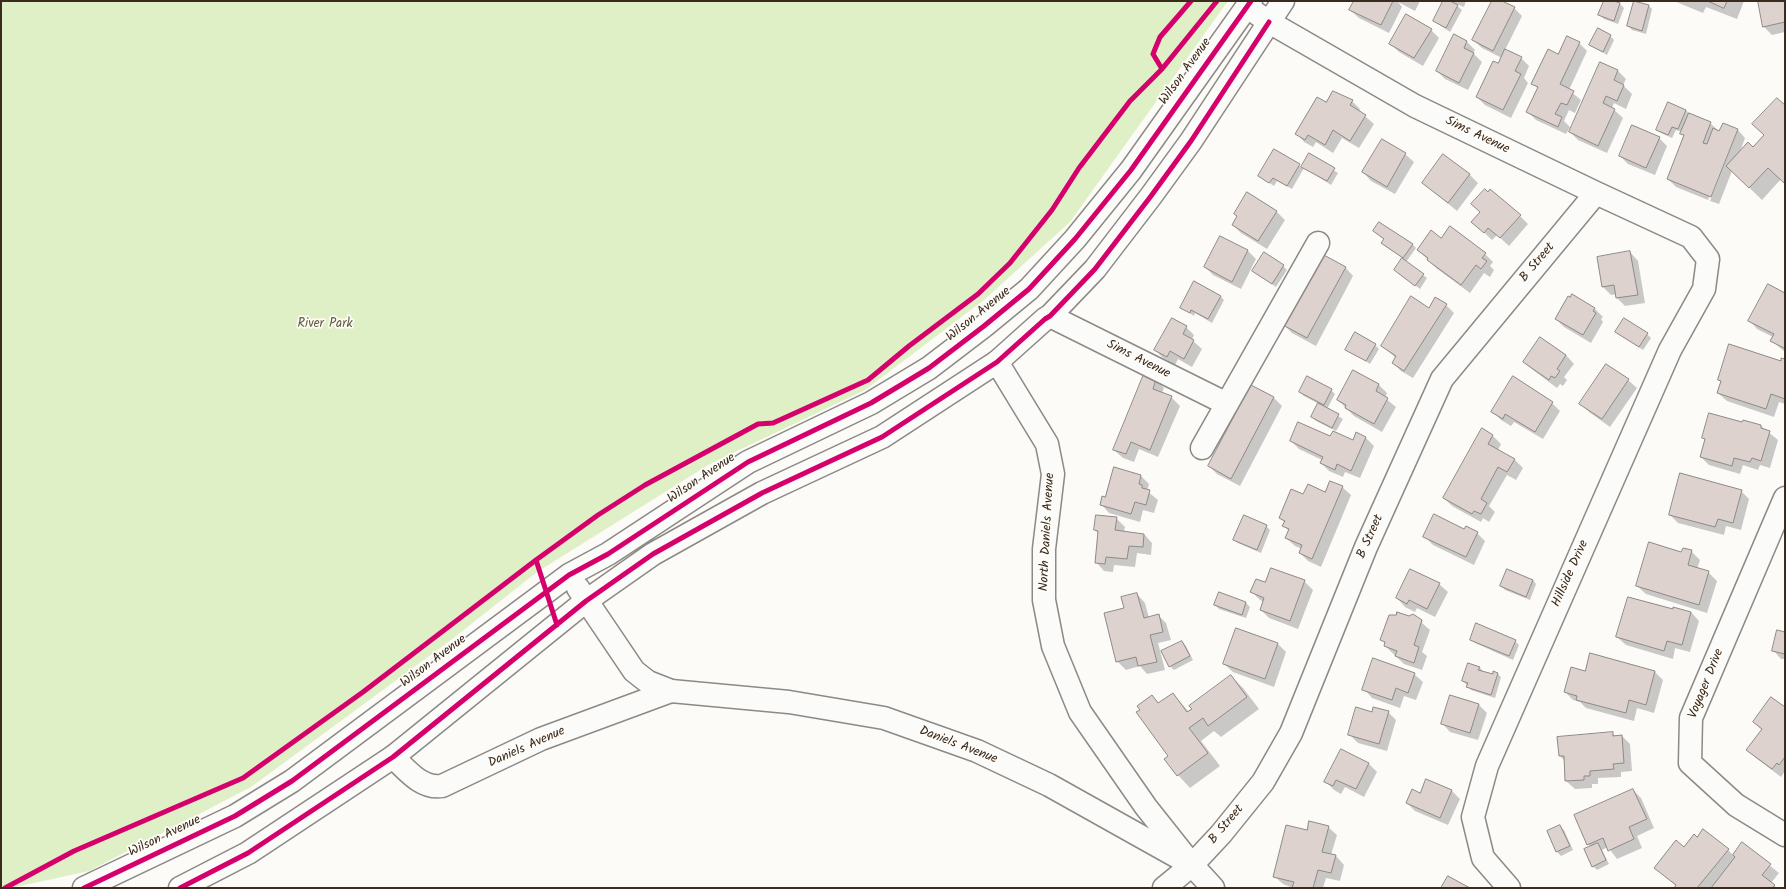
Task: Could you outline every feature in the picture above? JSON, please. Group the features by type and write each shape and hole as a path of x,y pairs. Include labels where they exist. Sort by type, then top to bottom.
{"street":[{"path":"180,888 248,853 393,757 586,601 653,554 762,493 882,436 997,362 1044,319 1050,316 1095,269 1191,141 1283,1"},
{"name":"Sims Avenue","path":"1249,4 1269,22 1415,106 1691,237 1708,259"},
{"name":"Wilson Avenue","path":"84,888 235,816 292,780 569,574 608,554 748,462 871,403 929,368 1029,289 1075,239 1130,170 1249,4"},
{"name":"B Street","path":"1164,888 1192,865 1263,782 1291,733 1366,547 1442,379 1596,193"},
{"path":"1202,448 1318,243"},
{"name":"Hillside Drive","path":"1508,888 1483,858 1472,817 1487,766 1670,350 1704,288 1708,259"},
{"name":"Sims Avenue","path":"1050,316 1227,404"},
{"name":"North Daniels Avenue","path":"997,362 1047,444 1053,474 1044,549 1044,600 1054,646 1080,712 1146,807 1192,865"},
{"name":"Voyager Drive","path":"1785,498 1779,527 1690,718 1690,763 1736,805 1785,835"},
{"name":"Daniels Avenue","path":"569,574 634,671 648,682 671,691 789,702 884,718 977,751 1049,785 1192,865 1213,888"},
{"name":"Daniels Avenue","path":"393,757 423,784 433,788 442,786 540,739 671,691"}],"green space":[{"name":"River Park","path":"1,1 1228,1 1070,222 984,300 865,390 710,464 537,572 451,640 251,787 89,871 11,888 1,888"}],"building":[{"path":"1354,1 1393,1 1381,25 1349,10"},
{"path":"1443,1 1450,1 1458,5 1446,28 1433,21"},
{"path":"1492,1 1502,1 1515,7 1493,51 1472,40"},
{"path":"1604,1 1614,1 1620,3 1614,21 1598,15"},
{"path":"1634,1 1649,5 1642,31 1627,26"},
{"path":"1708,1 1727,1 1724,8"},
{"path":"1758,1 1785,1 1785,22 1763,27"},
{"path":"1406,14 1432,29 1414,58 1389,44"},
{"path":"1598,28 1611,35 1603,52 1589,45"},
{"path":"1454,34 1467,41 1464,48 1474,53 1459,83 1436,71"},
{"path":"1567,36 1580,42 1560,84 1574,91 1567,105 1561,103 1555,114 1562,117 1558,127 1526,112 1538,87 1531,84 1548,49 1558,54"},
{"path":"1505,49 1522,57 1515,71 1521,74 1503,110 1476,97 1493,61 1498,63"},
{"path":"1600,62 1618,70 1614,80 1624,85 1617,101 1606,96 1603,103 1615,109 1598,146 1569,132"},
{"path":"1333,91 1353,100 1350,105 1366,115 1350,141 1333,130 1325,145 1308,135 1305,140 1295,134 1317,97 1326,102"},
{"path":"1777,98 1785,105 1785,182 1784,183 1768,168 1749,188 1726,166 1748,142 1753,147 1764,135 1752,124"},
{"path":"1668,102 1686,110 1678,129 1672,127 1668,135 1656,130"},
{"path":"1689,113 1711,122 1703,143 1707,144 1713,128 1719,131 1723,123 1738,129 1711,197 1667,179 1684,135 1680,134"},
{"path":"1632,125 1660,137 1646,168 1619,156"},
{"path":"1382,139 1406,153 1387,187 1362,172"},
{"path":"1274,149 1300,164 1287,186 1273,178 1269,183 1258,176"},
{"path":"1309,153 1335,168 1327,181 1301,167"},
{"path":"1443,154 1470,174 1448,203 1422,183"},
{"path":"1485,189 1488,192 1490,189 1521,215 1500,238 1488,228 1484,233 1471,222 1480,212 1471,204"},
{"path":"1247,192 1277,211 1258,241 1232,225 1237,216 1234,214"},
{"path":"1379,222 1413,244 1403,258 1381,243 1384,239 1373,231"},
{"path":"1450,226 1486,253 1482,258 1487,261 1481,269 1476,265 1461,285 1427,260 1428,258 1417,250 1431,230 1441,238"},
{"path":"1220,236 1248,250 1232,282 1204,267"},
{"path":"1630,251 1638,295 1616,298 1614,285 1602,287 1597,257"},
{"path":"1264,252 1284,265 1272,284 1252,271"},
{"path":"1322,254 1346,267 1307,338 1283,325"},
{"path":"1402,258 1424,274 1415,286 1394,270"},
{"path":"1194,281 1221,296 1208,319 1191,310 1190,313 1180,308"},
{"path":"1768,284 1785,293 1784,348 1770,341 1774,334 1748,321"},
{"path":"1572,294 1595,308 1593,311 1596,313 1583,335 1555,319 1568,296 1570,297"},
{"path":"1411,296 1429,308 1435,297 1447,304 1404,371 1392,363 1396,356 1381,346"},
{"path":"1172,318 1187,326 1183,334 1194,340 1184,359 1170,351 1167,357 1154,350"},
{"path":"1624,318 1648,333 1639,347 1615,332"},
{"path":"1355,332 1376,344 1366,361 1345,350"},
{"path":"1540,337 1566,355 1557,369 1560,371 1555,378 1551,376 1549,380 1523,362"},
{"path":"1729,344 1781,361 1781,358 1785,359 1785,399 1771,394 1766,409 1717,393 1721,381 1718,380"},
{"path":"1606,364 1629,379 1602,419 1579,404"},
{"path":"1353,370 1379,384 1376,391 1388,398 1374,424 1345,408 1346,405 1337,400"},
{"path":"1144,374 1156,379 1153,389 1172,396 1150,450 1131,442 1126,454 1113,450"},
{"path":"1307,376 1332,389 1324,405 1299,392"},
{"path":"1513,376 1553,402 1535,432 1505,414 1503,419 1491,412"},
{"path":"1251,385 1274,397 1231,479 1208,466"},
{"path":"1318,403 1339,414 1332,428 1311,417"},
{"path":"1709,413 1742,422 1743,420 1761,425 1761,428 1770,431 1761,461 1752,458 1750,462 1734,458 1732,466 1700,457 1705,439 1702,438"},
{"path":"1298,422 1330,436 1333,431 1353,440 1356,432 1366,437 1351,471 1337,464 1335,470 1320,463 1323,457 1290,441"},
{"path":"1482,428 1493,435 1488,444 1515,459 1507,472 1498,467 1481,499 1487,503 1481,514 1474,511 1472,514 1443,498"},
{"path":"1114,467 1141,475 1139,484 1142,485 1142,488 1150,490 1146,505 1135,502 1131,514 1100,505 1102,496 1105,497"},
{"path":"1680,473 1742,490 1733,523 1718,519 1715,527 1669,515"},
{"path":"1330,481 1343,486 1312,559 1299,553 1302,545 1285,538 1289,529 1282,526 1285,521 1279,518 1291,489 1303,494 1308,484 1325,492"},
{"path":"1434,514 1464,529 1466,526 1478,532 1466,557 1423,537"},
{"path":"1096,515 1117,517 1115,530 1144,534 1143,547 1129,546 1127,559 1106,557 1105,564 1095,563 1098,531 1094,530"},
{"path":"1244,515 1267,525 1257,550 1233,540"},
{"path":"1649,542 1681,552 1683,548 1692,550 1688,565 1709,571 1699,605 1636,586"},
{"path":"1271,568 1305,580 1290,621 1260,610 1264,598 1250,592 1256,579 1265,582"},
{"path":"1410,569 1440,583 1427,609 1409,600 1407,604 1396,598"},
{"path":"1507,569 1533,580 1526,597 1500,586"},
{"path":"1219,592 1246,602 1242,615 1214,605"},
{"path":"1137,593 1144,618 1159,614 1163,632 1150,635 1157,662 1138,666 1136,657 1116,662 1104,613 1124,608 1121,597"},
{"path":"1628,597 1673,609 1673,607 1691,612 1682,645 1667,641 1664,651 1616,637"},
{"path":"1397,612 1409,616 1413,614 1422,620 1414,645 1419,647 1414,663 1395,656 1397,651 1384,646 1385,642 1380,640 1389,615 1396,615"},
{"path":"1476,623 1516,640 1509,656 1470,640"},
{"path":"1236,628 1278,643 1265,679 1223,664"},
{"path":"1777,630 1785,632 1785,654 1772,651"},
{"path":"1182,641 1190,656 1169,667 1161,651"},
{"path":"1590,653 1655,671 1646,705 1629,700 1626,713 1576,700 1577,696 1564,692 1571,667 1585,671"},
{"path":"1373,658 1415,673 1408,693 1396,688 1392,700 1362,690"},
{"path":"1468,663 1480,667 1478,670 1493,674 1493,671 1498,673 1491,695 1466,687 1468,683 1462,681"},
{"path":"1231,675 1247,697 1208,726 1203,718 1189,728 1208,753 1177,776 1164,759 1168,756 1136,712 1140,710 1137,706 1152,695 1158,703 1173,693 1187,712 1192,709 1189,706"},
{"path":"1450,695 1479,704 1470,733 1441,724"},
{"path":"1771,697 1785,707 1785,757 1779,765 1777,763 1772,769 1746,750 1762,729 1753,722"},
{"path":"1356,707 1372,712 1373,707 1389,711 1379,744 1348,735"},
{"path":"1613,732 1613,736 1622,735 1624,763 1613,764 1614,769 1590,771 1590,776 1584,776 1584,780 1565,781 1564,756 1559,756 1557,737"},
{"path":"1341,749 1369,763 1356,789 1336,780 1333,786 1324,782"},
{"path":"1426,779 1452,790 1440,818 1406,803 1412,789 1420,793"},
{"path":"1633,789 1647,819 1629,827 1634,839 1608,851 1603,838 1587,845 1574,815"},
{"path":"1309,821 1329,826 1322,852 1336,855 1331,873 1318,870 1313,888 1292,888 1294,882 1273,877 1286,825 1307,830"},
{"path":"1560,825 1570,846 1556,852 1547,831"},
{"path":"1703,829 1729,849 1697,888 1674,888 1676,885 1654,868 1676,840 1684,847 1694,834 1697,837"},
{"path":"1742,842 1771,864 1762,875 1775,885 1772,888 1711,888 1735,857 1733,855"},
{"path":"1598,843 1606,860 1592,867 1584,849"},
{"path":"1448,876 1470,888 1441,888"}],"cycle path":[{"path":"1162,69 1153,54 1160,37 1191,1"},
{"path":"5,888 74,851 243,778 363,692 536,560 598,515 645,485 758,424 773,423 868,380 909,346 978,294 1010,263 1052,210 1079,168 1130,101 1162,69 1217,1"},
{"path":"84,888 235,816 292,781 569,575 608,554 748,462 871,403 929,368 1029,289 1075,239 1131,170 1251,1"},
{"path":"180,888 248,853 393,757 586,601 653,554 762,493 882,437 997,362 1050,316 1095,269 1191,141 1269,22"},
{"path":"536,560 557,625"}]}
